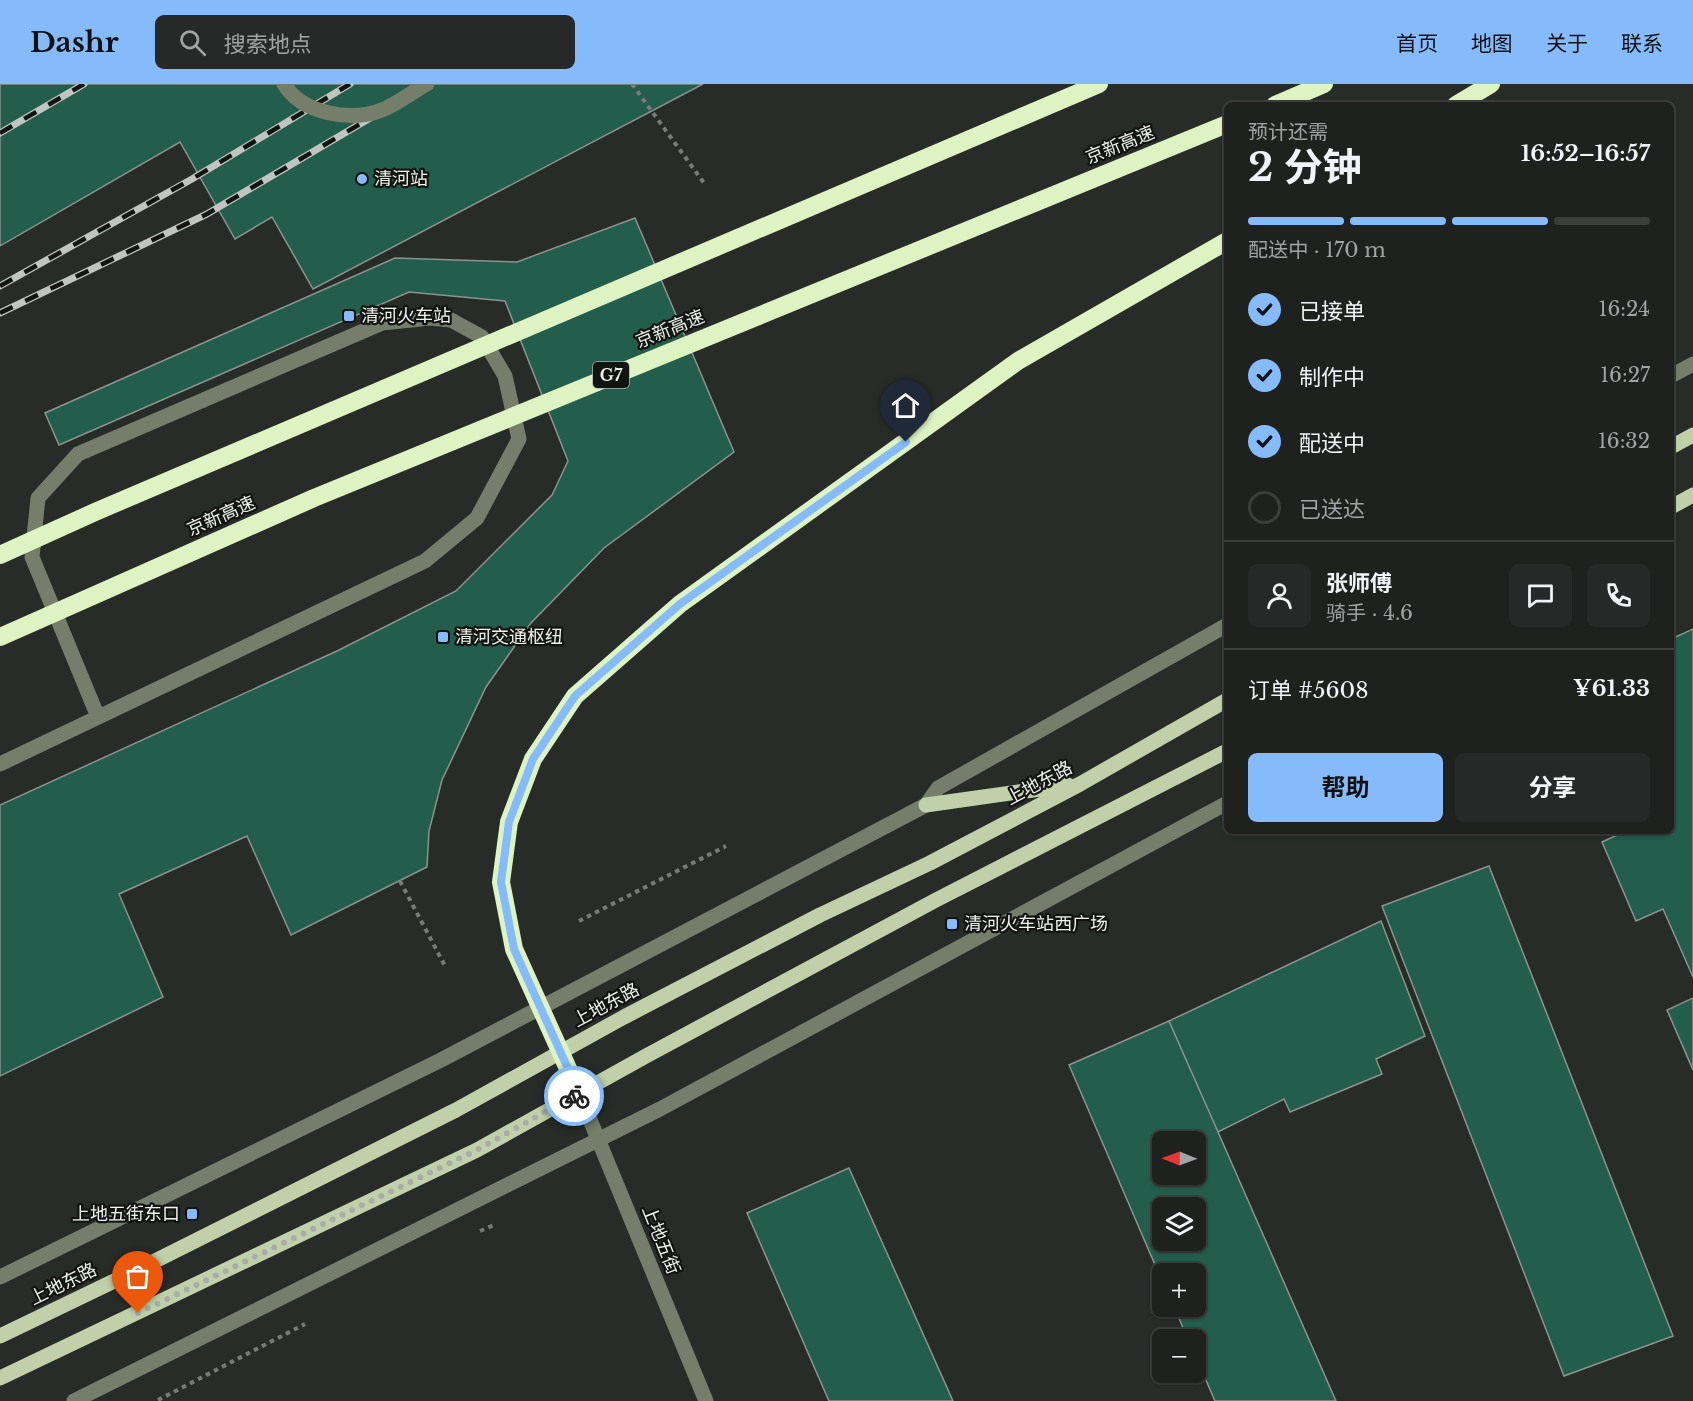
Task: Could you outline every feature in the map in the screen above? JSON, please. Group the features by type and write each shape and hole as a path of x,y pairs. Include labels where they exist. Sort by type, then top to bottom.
{"highway":[{"path":"0,555 95,512 1099,84"},
{"path":"1282,102 1324,84"},
{"path":"1461,102 1491,84"},
{"name":"京新高速","path":"0,637 314,498 1224,125"},
{"path":"579,1093 514,949 501,882 509,822 533,759 575,696 680,604 1018,361 1224,243"}],"main road":[{"path":"1674,445 1693,435"},
{"path":"1674,505 1693,495"},
{"name":"上地东路","path":"0,1336 456,1110 560,1052 810,921 1080,784 1224,702"},
{"path":"0,1378 477,1150 936,900 1224,753"},
{"path":"926,805 1080,784"}],"street":[{"path":"284,84 305,103 324,112 354,116 382,110 427,84"},
{"path":"0,764 425,561 477,518 519,439 505,376 482,337 451,320 430,318 381,322 78,454 38,498 32,557 98,717"},
{"path":"1674,374 1693,364"},
{"path":"0,1277 441,1060 926,805 938,788 1224,627"},
{"path":"74,1401 660,1109 1224,805"},
{"name":"上地五街","path":"579,1093 706,1401"}],"path":[{"path":"632,84 704,183"},
{"path":"579,921 726,846"},
{"path":"400,881 445,966"},
{"path":"480,1231 494,1225"},
{"path":"158,1400 305,1324"}],"building":[{"name":"清河站","path":"0,84 703,84 313,289 272,217 235,239 180,142 0,246"},
{"name":"清河交通枢纽","path":"635,218 734,452 604,548 531,623 486,687 442,780 429,831 427,867 291,935 247,836 119,894 163,997 0,1076 0,805 337,651 456,591 552,495 568,461 505,301 409,292 59,445 45,413 395,258 517,262"},
{"path":"1693,629 1693,977 1663,909 1636,921 1602,842 1619,834 1674,834 1674,638"},
{"path":"1489,866 1673,1336 1564,1376 1382,906"},
{"path":"1381,921 1425,1036 1376,1059 1382,1074 1290,1112 1284,1099 1218,1132 1169,1021"},
{"path":"1693,998 1693,1070 1667,1010"},
{"path":"1169,1021 1336,1401 1215,1401 1206,1380 1206,1329 1183,1329 1179,1317 1206,1317 1206,1263 1154,1263 1069,1065"},
{"path":"849,1168 953,1401 829,1401 747,1213"}],"railway":[{"path":"0,133 84,84"},
{"path":"0,286 192,179 350,84"},
{"path":"0,313 207,214 428,84"}],"way so far":[{"path":"138,1313 477,1150 574,1096"}],"place":[{"name":"清河站","path":"362,179"},
{"name":"清河火车站","path":"349,316"},
{"name":"清河交通枢纽","path":"443,637"},
{"name":"清河火车站西广场","path":"952,924"},
{"name":"上地五街东口","path":"192,1214"}],"route":[{"path":"574,1096 579,1093 514,949 501,882 509,822 533,759 575,696 680,604 906,442"}]}
